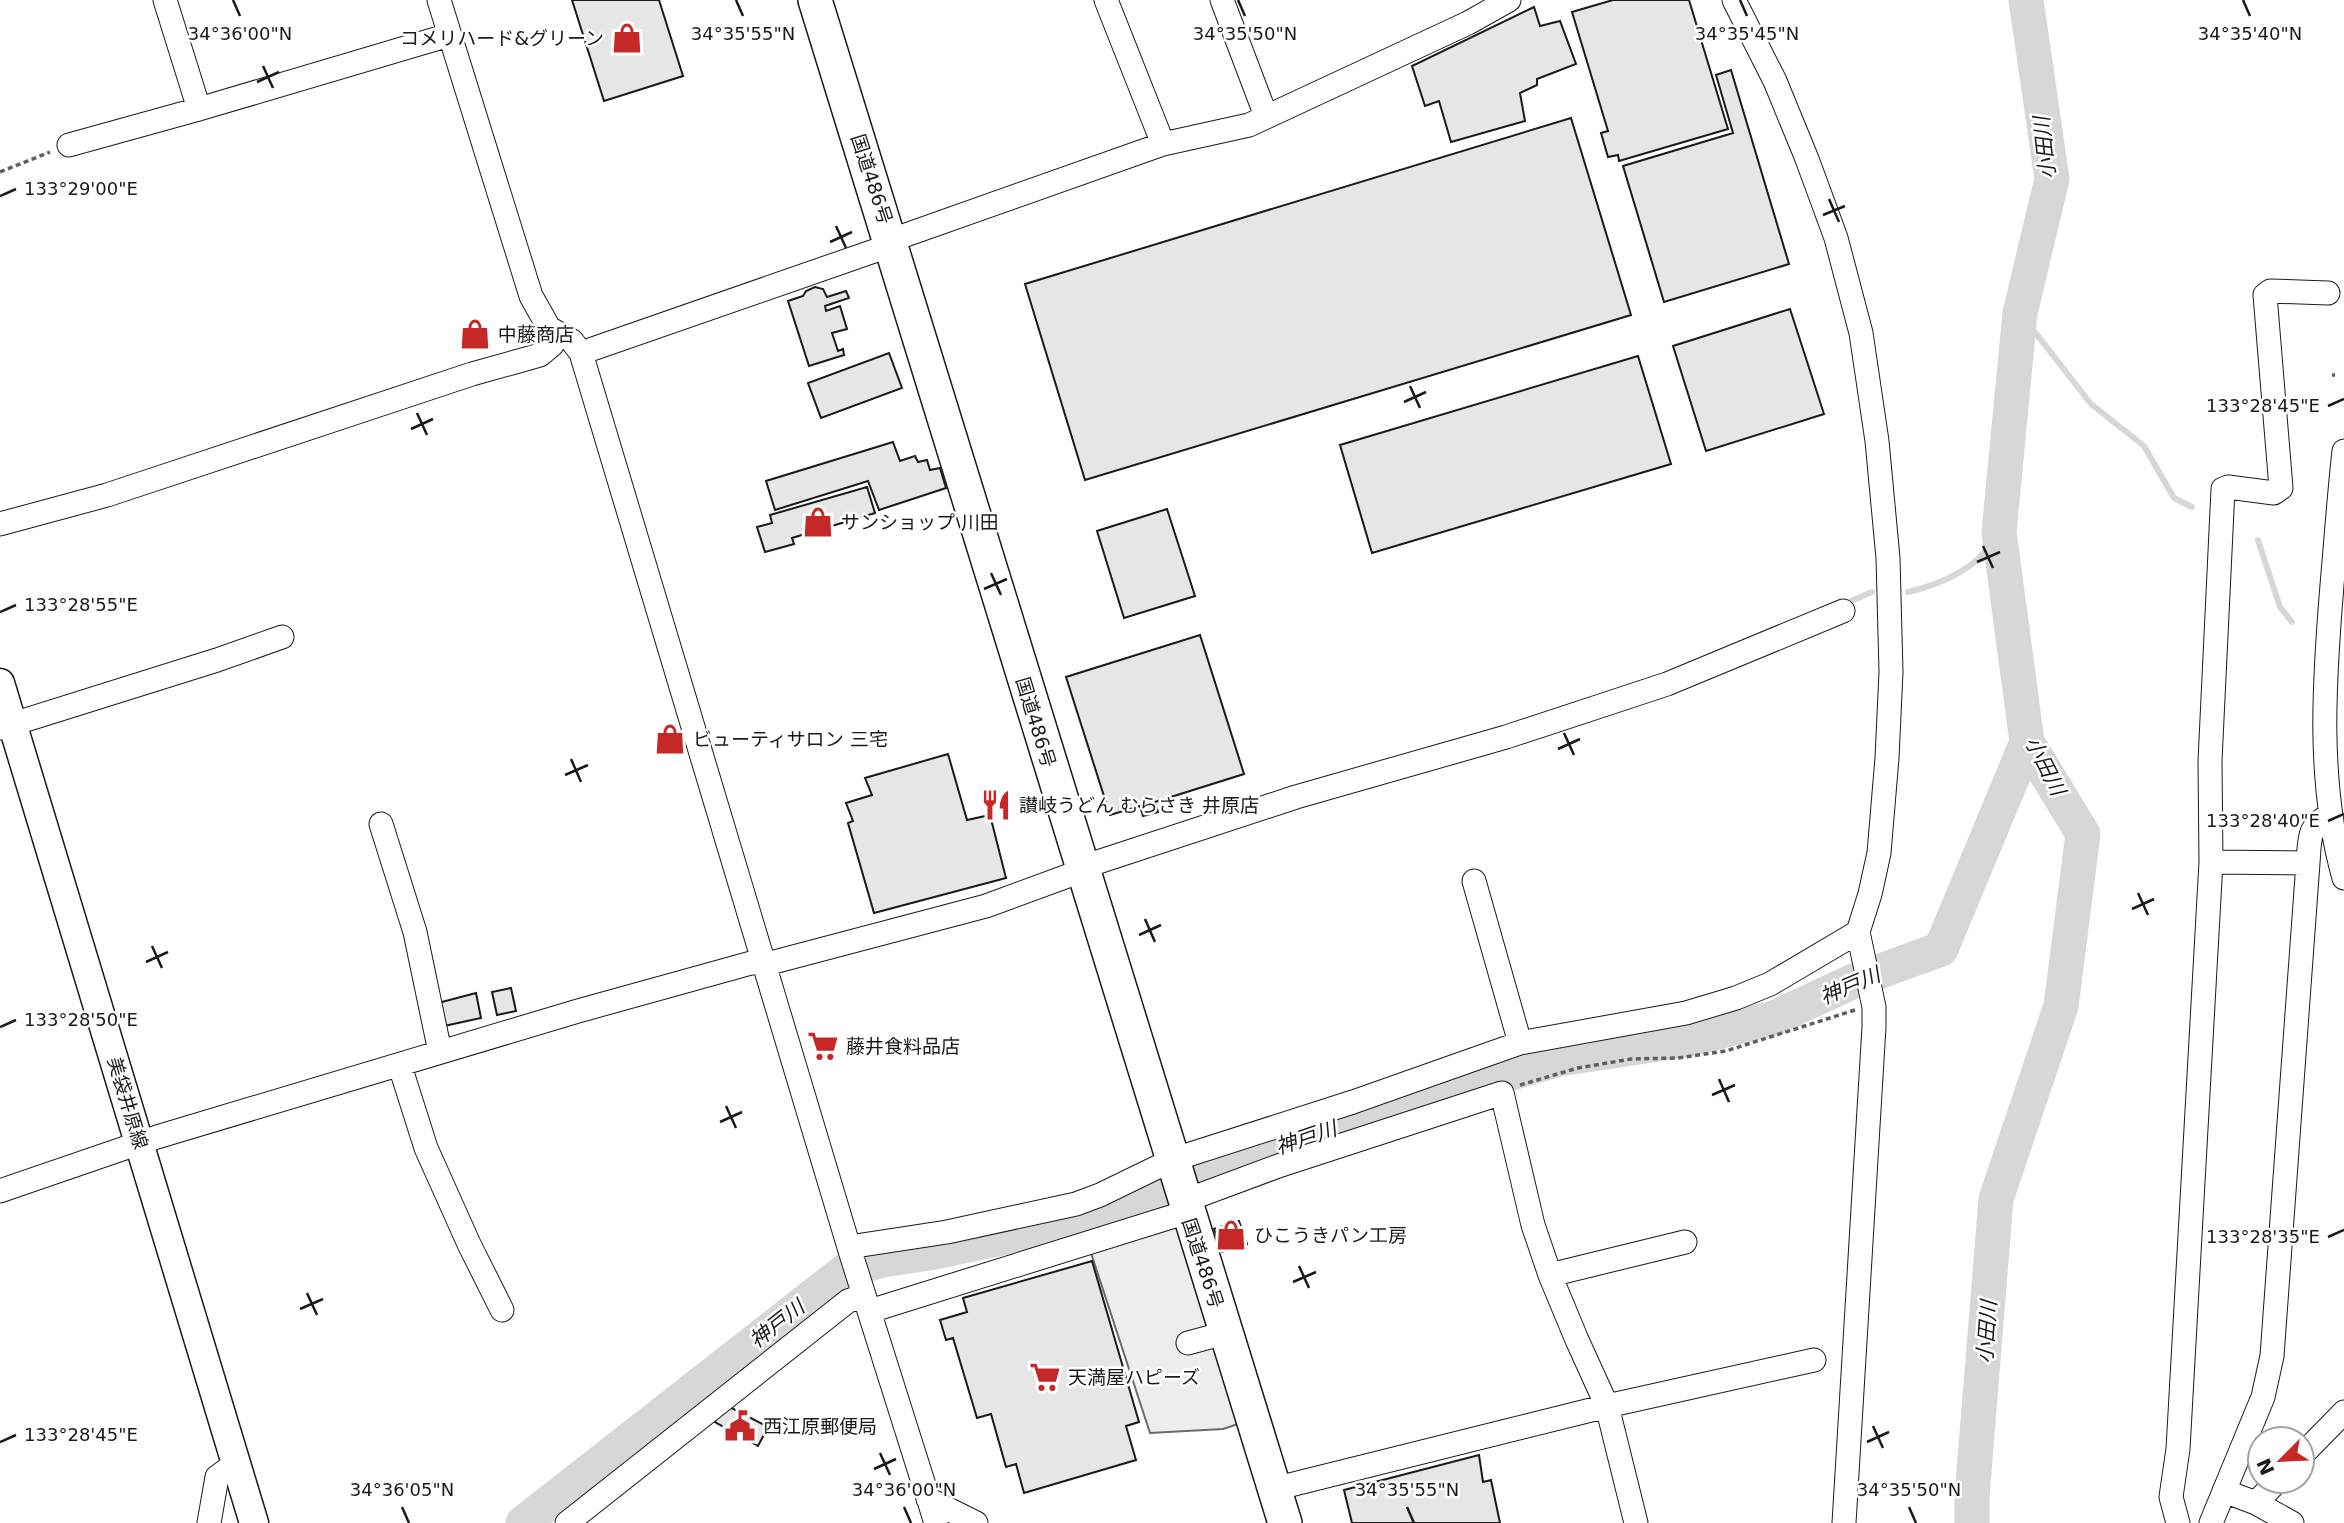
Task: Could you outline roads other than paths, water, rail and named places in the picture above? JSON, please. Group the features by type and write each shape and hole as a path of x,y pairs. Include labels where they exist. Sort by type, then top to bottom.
{"highway":[{"name":"国道486号","path":"815,0 1285,1523"}],"main road":[{"name":"美袋井原線","path":"0,683 6,726 141,1145 254,1523"}],"street":[{"path":"166,0 199,109"},
{"path":"439,0 531,296 549,328 572,341 581,353 850,1251 936,1523"},
{"path":"1106,0 1163,144"},
{"path":"1222,0 1266,117"},
{"path":"581,353 880,249 891,241 1163,144 1249,125 1468,23 1509,0"},
{"path":"1734,0 1780,92 1836,238 1861,333 1877,440 1888,558 1891,672 1887,758 1879,853 1859,940 1873,1002 1844,1523"},
{"path":"69,145 449,35"},
{"path":"2178,1523 2172,1497 2178,1449 2211,864 2210,761 2224,489 2228,487 2274,494 2281,488 2265,295 2270,292 2328,293"},
{"path":"0,524 107,495 472,374 540,355 552,345 558,334"},
{"path":"2344,451 2328,788 2344,878"},
{"path":"0,1191 141,1145 157,1137 578,1011 986,906 1082,871 1098,862 1283,801 1506,737 1667,684 1843,611"},
{"path":"6,726 282,637"},
{"path":"2211,1523 2263,1397 2272,1356 2311,831 2319,820 2331,815"},
{"path":"381,824 415,932 440,1052"},
{"path":"2211,864 2308,863"},
{"path":"1474,881 1520,1043"},
{"path":"850,1251 1076,1204 1100,1195 1180,1188 1353,1102 1520,1043 1686,1013 1711,1006 1770,984 1859,940"},
{"path":"400,1066 426,1148 502,1310"},
{"path":"567,1523 848,1301 1180,1188 1281,1165 1502,1093 1533,1225 1550,1275 1607,1406 1636,1523"},
{"path":"1550,1275 1685,1242"},
{"path":"1188,1343 1226,1333"},
{"path":"1274,1489 1607,1406 1814,1360"},
{"path":"2316,1441 2344,1412"},
{"path":"209,1523 217,1478 236,1463"},
{"path":"2224,1491 2256,1503 2291,1523"},
{"path":"2256,1503 2264,1495"},
{"path":"928,1499 976,1523"}],"waterway":[{"name":"小田川","path":"1972,1523 1996,1199 2061,1006 2083,834 2027,742 1999,532 2020,313 2052,179 2026,0"},
{"path":"2020,313 2091,404 2144,446 2174,498 2192,507"},
{"path":"1908,592 1936,584 1962,571 1978,559 1999,532"},
{"path":"2258,540 2280,607 2292,622"},
{"path":"1844,604 1872,592"},
{"name":"神戸川","path":"523,1523 845,1271 883,1260 1059,1226 1407,1103 1560,1059 1685,1040 1774,1018 1856,980 1941,949 2027,742"}],"place":[{"name":"コメリハード&グリーン","path":"627,38"},
{"name":"中藤商店","path":"475,334"},
{"name":"サンショップ 川田","path":"818,522"},
{"name":"ビューティサロン 三宅","path":"670,739"},
{"name":"讃岐うどん むらさき 井原店","path":"996,805"},
{"name":"藤井食料品店","path":"823,1046"},
{"name":"ひこうきパン工房","path":"1231,1235"},
{"name":"天満屋ハピーズ","path":"1045,1377"},
{"name":"西江原郵便局","path":"740,1426"}]}
